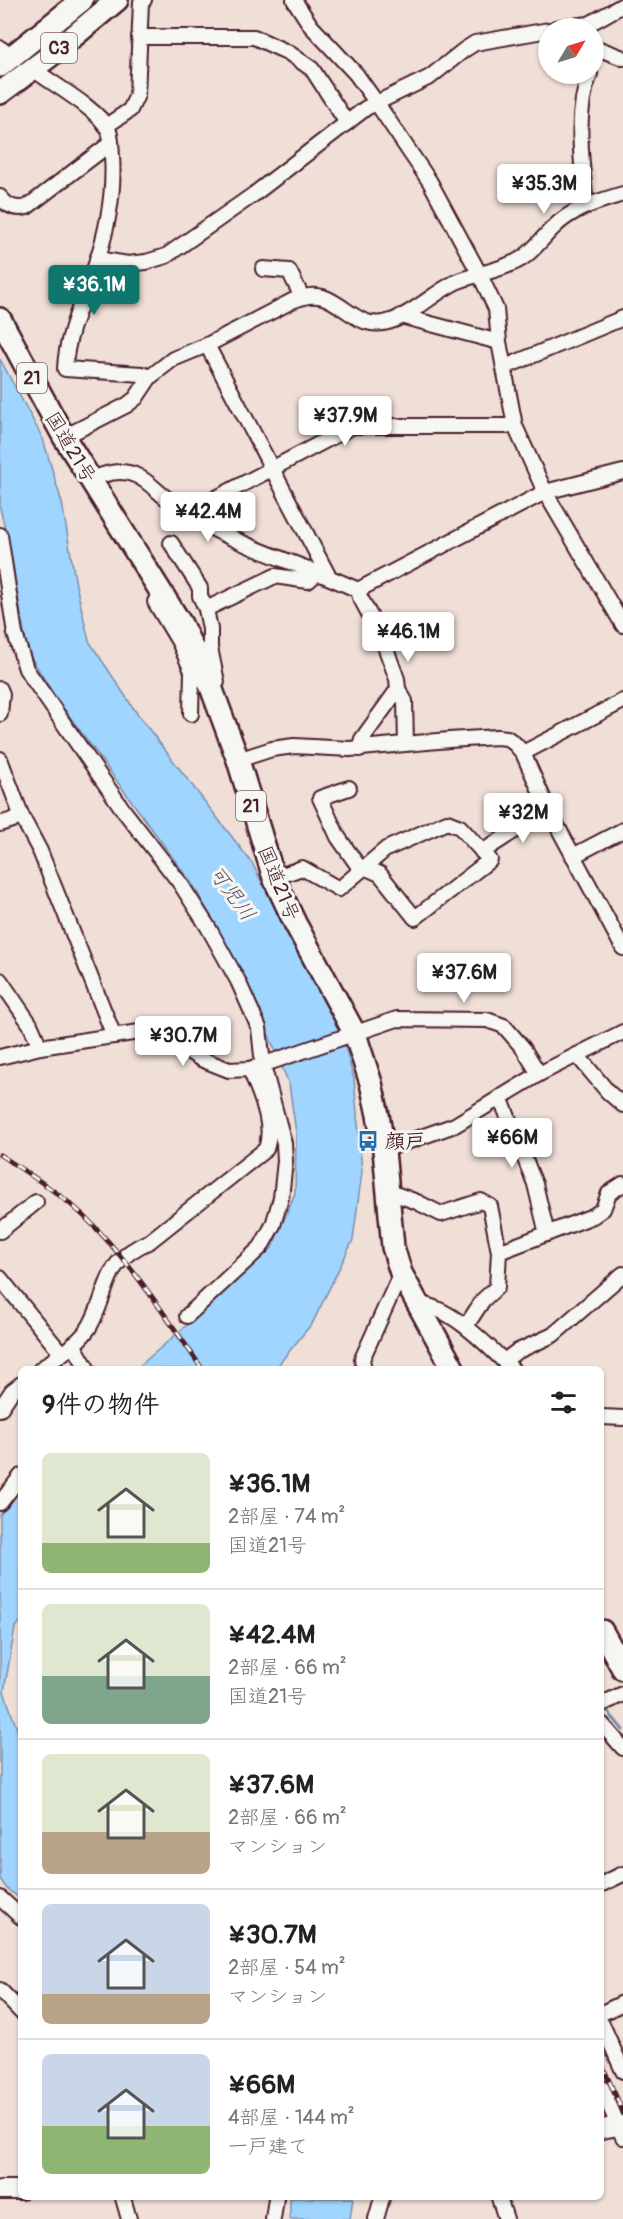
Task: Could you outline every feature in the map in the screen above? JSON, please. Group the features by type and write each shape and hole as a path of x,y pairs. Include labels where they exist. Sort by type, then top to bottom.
{"highway":[{"name":"C3","path":"1,55 82,0"},
{"name":"C3","path":"0,93 50,56 117,0"},
{"name":"国道21号","path":"0,320 64,437 181,624 197,668 211,687 238,760 274,878 371,1083 384,1150 393,1247 401,1274 452,1366"},
{"path":"604,1635 623,1669"}],"main road":[{"path":"0,2190 18,2190"}],"street":[{"path":"106,126 130,110 137,95 141,2 144,0"},
{"path":"294,0 310,26 356,74 376,102 430,182 479,273 496,309 499,342 515,426 545,492 623,626"},
{"path":"602,18 623,5"},
{"path":"97,259 128,264 166,256 243,202 376,102 430,78 475,43 538,32"},
{"path":"140,37 255,38 289,52 312,69 347,123"},
{"path":"604,51 623,58"},
{"path":"40,74 99,117 109,131 111,143 112,203 97,259 66,352 65,369 142,374 150,377"},
{"path":"586,84 581,136 586,206"},
{"path":"0,197 11,207 18,209 27,207 111,143"},
{"path":"64,437 127,405 136,398 150,377 173,359 207,345 272,310 302,297 322,297 355,318 366,322 392,321 438,292 479,273 523,258 554,227 586,206 623,194"},
{"path":"263,269 289,271 302,297"},
{"path":"401,316 499,342"},
{"path":"505,367 623,318"},
{"path":"207,345 272,467 323,575"},
{"path":"186,514 352,426 515,426"},
{"path":"91,480 101,475 120,472 136,476 186,514 209,527 358,590"},
{"path":"358,590 545,492 623,472"},
{"path":"0,535 15,634 26,669 124,812 180,883 208,927 254,1014 261,1043 256,1067 268,1122 269,1141 266,1149 150,1241 134,1248 114,1266 91,1325 73,1344 45,1366"},
{"path":"171,543 200,588 200,596 206,609 210,629 212,666 218,682 211,687"},
{"path":"206,609 275,576 308,581 323,575"},
{"path":"358,590 386,647 398,689 405,701 406,743"},
{"path":"155,602 197,668 192,714"},
{"path":"0,689 2,694 0,714"},
{"path":"359,748 362,739 398,689"},
{"path":"523,753 623,701"},
{"path":"238,760 272,749 294,746 359,748 497,736 507,738 523,753 548,809 623,948"},
{"path":"0,759 22,817 40,851 114,1036"},
{"path":"274,878 302,868 339,889 363,869 386,849 447,822 460,827 490,860 415,918 380,874 363,869 338,837 320,798 349,788"},
{"path":"482,852 548,809"},
{"path":"0,824 22,817"},
{"path":"573,856 623,830"},
{"path":"0,980 30,1024 40,1047"},
{"path":"0,1057 40,1047 146,1031 165,1037 201,1059 229,1070 256,1067 397,1019 487,1020 504,1026 523,1048 539,1074"},
{"path":"384,1150 455,1125 539,1074 623,1032"},
{"path":"577,1055 608,1092 623,1105"},
{"path":"187,1316 261,1247 273,1225 284,1176 284,1143 256,1067"},
{"path":"500,1097 535,1184 546,1234"},
{"path":"499,1252 593,1216 603,1209 609,1193 623,1184"},
{"path":"388,1197 417,1202 441,1214 481,1201 490,1206 499,1252 497,1287 483,1300 466,1326"},
{"path":"0,1232 36,1202"},
{"path":"363,1366 362,1359 401,1274"},
{"path":"417,1305 429,1305 466,1326 509,1365 516,1352 553,1335 623,1274"},
{"path":"0,1278 61,1353"},
{"path":"73,1344 86,1366"},
{"path":"0,1409 18,1386"},
{"path":"604,1417 623,1418"},
{"path":"0,1503 18,1480"},
{"path":"604,1703 623,1694"},
{"path":"604,1726 623,1748"},
{"path":"604,1883 623,1874"},
{"path":"0,1898 18,1914"},
{"path":"0,1990 18,2009"},
{"path":"604,2012 623,2003"},
{"path":"604,2028 623,2071"},
{"path":"604,2094 616,2130"},
{"path":"124,2200 129,2219"},
{"path":"273,2219 276,2200"},
{"path":"376,2219 381,2200"},
{"path":"500,2200 506,2219"}],"water":[{"name":"可児川","path":"0,359 43,439 62,503 76,585 89,641 138,715 252,863 338,1021 354,1079 362,1171 353,1240 313,1322 277,1366 139,1366 272,1248 295,1193 296,1133 289,1084 247,983 195,888 54,695 27,651 11,554 0,508"},
{"path":"18,1489 18,1624 15,1628 4,1691 18,1732 18,1897 7,1889 0,1879 0,1515"},
{"path":"290,2200 353,2200 350,2219 290,2219"}],"waterway":[{"path":"605,1708 623,1730"}],"railway":[{"path":"0,1155 65,1200 102,1234 147,1290 200,1366"},
{"path":"604,2069 623,2112"}],"place":[{"name":"顔戸","path":"368,1141"}]}
